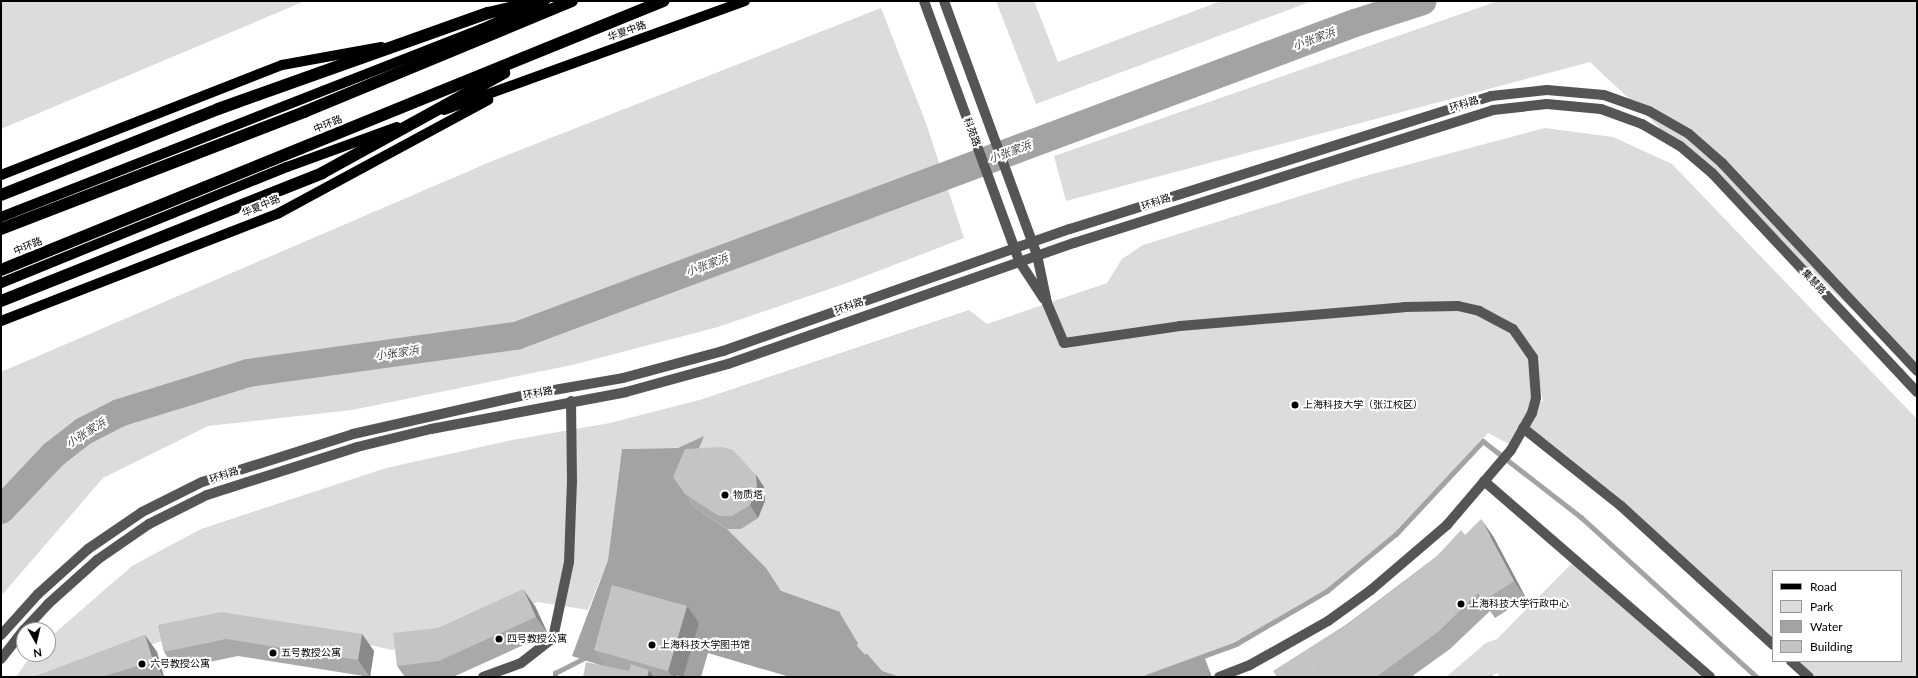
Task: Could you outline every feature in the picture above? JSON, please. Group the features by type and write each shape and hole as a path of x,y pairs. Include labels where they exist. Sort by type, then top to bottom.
{"highway":[{"path":"1,195 218,109 488,13 539,1"},
{"name":"中环路","path":"1,229 304,112 572,1"},
{"name":"中环路","path":"1,270 663,1"},
{"path":"1,301 322,173 555,45"}],"main road":[{"path":"1,217 481,29 545,1"},
{"name":"华夏中路","path":"1,283 287,167 745,1"},
{"path":"1,175 282,65 481,29"},
{"name":"华夏中路","path":"1,321 278,213 518,84"}],"street":[{"name":"科苑路","path":"924,1 1019,262 1047,303"},
{"name":"科苑路","path":"944,1 1037,255 1047,303"},
{"name":"环科路","path":"1,635 38,594 88,549 142,512 202,482 368,430 525,395 623,378 723,351 1032,242 1436,112 1491,96 1547,90 1604,95 1649,111 1689,134 1722,163"},
{"name":"环科路","path":"31,622 48,604 96,560 149,524 207,495 364,446 431,429 571,401 626,392 728,364 1037,255 1493,110 1547,104 1601,109 1642,124 1680,146 1712,173"},
{"name":"集慧路","path":"1722,163 1917,371"},
{"name":"集慧路","path":"1712,173 1917,392"},
{"path":"1047,303 1064,343 1180,326 1404,308 1458,306 1479,311 1513,329 1533,358 1536,398 1532,414 1511,450 1447,525 1371,590 1328,621 1250,665 1219,677"},
{"path":"483,677 521,663 553,638 568,562 572,482 571,401"},
{"path":"1523,428 1621,506 1772,644"},
{"path":"1484,481 1710,677"},
{"name":"环科路","path":"1,659 16,640"},
{"path":"1792,662 1809,677"}],"green space":[{"path":"1,1 305,1 1,129"},
{"path":"996,1 1034,1 1058,62 1221,1 1312,1 1036,104"},
{"path":"1498,1 1917,1 1917,371 1590,62 1066,201 1054,156"},
{"path":"881,8 926,123 964,238 847,283 718,327 572,365 352,410 208,426 103,478 1,596 1,372 497,159"},
{"name":"上海科技大学（张江校区）","path":"1545,128 1613,137 1672,164 1917,419 1917,677 1809,677 1792,662 1902,662 1902,570 1772,570 1772,644 1621,506 1523,428 1513,446 1488,433 1396,534 1331,588 1236,644 1146,677 893,677 881,673 852,640 837,613 781,591 727,529 694,507 682,489 703,437 678,448 622,449 608,560 588,610 538,602 392,650 334,637 206,626 120,655 71,677 16,677 26,662 56,662 56,632 132,566 201,529 386,468 512,440 610,423 703,399 969,310 987,324 1107,283 1122,259 1143,245 1358,178","holes":["1534,362 1543,401 1535,404"]},
{"path":"1574,561 1710,677 1500,677 1497,673 1490,677 1446,677 1486,643 1497,639"}],"water":[{"path":"704,436 682,489 694,507 727,529 766,568 781,591 837,613 852,640 881,673 880,677 790,677 708,653 701,677 683,677 606,667 572,656 608,560 622,449 678,448"},
{"path":"1204,656 1212,677 1156,677 1154,674"}],"building":[{"name":"物质塔","path":"722,447 733,450 756,475 757,488 750,505 732,516 719,516 685,494 673,477 685,449"},
{"name":"上海科技大学行政中心","path":"1481,519 1514,581 1483,601 1478,593 1438,632 1376,677 1323,677 1310,653 1465,535"},
{"path":"1461,530 1465,535 1436,557"},
{"name":"上海科技大学图书馆","path":"612,585 687,606 668,671 594,650"},
{"path":"523,589 536,617 439,661 397,666 393,633 438,628"},
{"path":"221,612 362,634 358,660 226,639 164,652 158,625"},
{"path":"1350,622 1310,653 1323,677 1277,677 1273,671"},
{"path":"145,635 153,661 102,677 34,677"},
{"path":"586,662 629,671 631,664 649,670 647,677 583,677"}],"waterway":[{"name":"小张家浜","path":"1,510 53,455 84,431 119,413 248,373 516,336 1355,23 1423,1"},
{"path":"1146,677 1236,644 1327,591 1396,534 1483,441 1581,517 1757,677"},
{"path":"778,592 837,613 855,643"},
{"path":"866,656 881,673 893,677"},
{"path":"555,677 555,673 586,657"}],"place":[{"name":"上海科技大学（张江校区）","path":"1295,405"},
{"name":"物质塔","path":"725,495"},
{"name":"上海科技大学行政中心","path":"1461,604"},
{"name":"四号教授公寓","path":"499,639"},
{"name":"上海科技大学图书馆","path":"652,645"},
{"name":"五号教授公寓","path":"273,653"},
{"name":"六号教授公寓","path":"142,664"}]}
